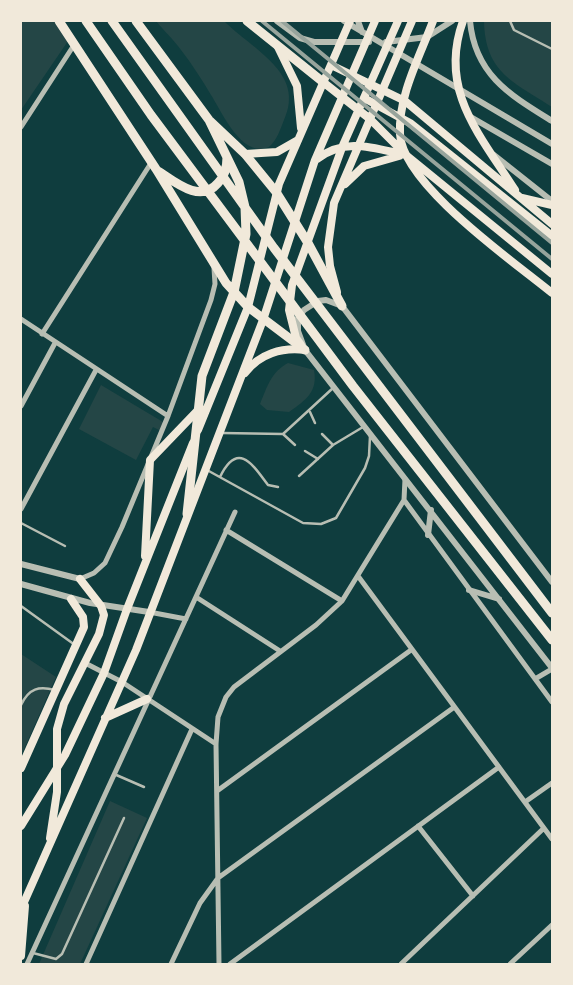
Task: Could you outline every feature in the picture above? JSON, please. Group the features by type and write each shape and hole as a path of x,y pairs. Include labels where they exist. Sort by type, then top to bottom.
{"highway":[{"path":"59,21 234,292 263,320 305,350"},
{"path":"86,21 151,115 353,386 552,640"},
{"path":"112,21 269,241 552,613"},
{"path":"136,21 208,120 240,182 246,219 244,250 234,292 202,376 188,514"},
{"path":"247,21 323,82"},
{"path":"208,120 245,154 276,192 295,220 342,306"},
{"path":"153,166 188,190 200,192 209,190 220,181 226,169 226,155"}],"main road":[{"path":"21,826 57,769 104,673 126,609 248,307 276,192 350,21"},
{"path":"21,909 122,682 263,320 315,160 375,21"},
{"path":"305,350 296,338 289,310 292,285 343,146 398,21"},
{"path":"342,306 330,266 328,247 334,203 412,21"},
{"path":"433,21 404,101 400,118 400,136 406,155 413,169 434,195 552,293"},
{"path":"463,21 456,46 454,72 459,96 468,115 520,197 552,205"},
{"path":"277,45 296,86 301,132"},
{"path":"331,65 404,101 552,224"},
{"path":"323,82 370,120 406,155 552,274"},
{"path":"364,98 410,123 552,236"},
{"path":"245,154 277,152 298,140"},
{"path":"315,160 327,151 343,146 359,146 406,155"},
{"path":"334,203 350,178 364,166 387,158 406,155"},
{"path":"238,385 248,368 264,356 281,350 305,350"},
{"path":"145,563 150,460 213,393"},
{"path":"48,849 57,792 56,729 99,634 104,614 102,606 80,579"},
{"path":"21,768 23,758 48,710 84,627 83,617 71,599"},
{"path":"106,718 147,699"},
{"path":"48,710 60,717"},
{"path":"21,956 25,901"}],"street":[{"path":"277,21 307,41 340,44 404,41 427,37 452,21"},
{"path":"344,21 552,144"},
{"path":"358,21 366,42"},
{"path":"470,21 478,55 491,77 509,94 552,121"},
{"path":"21,127 74,45"},
{"path":"468,115 552,164"},
{"path":"492,154 552,201"},
{"path":"42,334 153,166"},
{"path":"21,564 80,579 94,573 104,563 168,416 214,292 215,276 212,260"},
{"path":"535,679 552,668 305,350 298,331 298,318 304,310 318,301 326,300 342,306 552,582"},
{"path":"21,319 168,416"},
{"path":"21,406 55,343"},
{"path":"21,509 96,370"},
{"path":"219,964 216,744 218,717 226,697 234,687 316,624 342,601 404,500 405,479"},
{"path":"404,500 552,702"},
{"path":"428,535 431,510"},
{"path":"27,964 147,699 235,512"},
{"path":"226,530 342,601"},
{"path":"358,576 410,650 552,839"},
{"path":"21,584 102,606 186,619"},
{"path":"469,590 499,599"},
{"path":"196,598 280,651"},
{"path":"217,791 410,650"},
{"path":"85,663 122,682 216,744"},
{"path":"171,964 200,903 218,878 453,708"},
{"path":"86,964 192,729"},
{"path":"230,964 499,767"},
{"path":"525,802 552,783"},
{"path":"418,826 472,896"},
{"path":"401,964 544,828"},
{"path":"510,964 552,925"}],"lane":[{"path":"510,21 514,30 552,49"},
{"path":"283,434 310,412 334,387"},
{"path":"310,412 314,423"},
{"path":"299,476 333,445 364,427"},
{"path":"219,432 283,434 295,445"},
{"path":"322,434 333,445"},
{"path":"205,469 303,523 328,522 339,513 365,468 369,456 370,434"},
{"path":"305,451 318,459"},
{"path":"220,477 231,461 248,460 268,485 278,487"},
{"path":"21,523 65,546"},
{"path":"21,606 76,645"},
{"path":"21,705 28,693 35,688 42,686 57,690"},
{"path":"113,774 144,787"},
{"path":"32,952 46,958 56,959 62,954 124,818"}],"shaded area":[{"path":"21,21 54,21 68,41 21,110"},
{"path":"156,21 224,21 273,64 282,76 288,89 289,103 278,135 269,147 259,149 250,146 234,132 189,61"},
{"path":"484,21 552,21 552,107 514,83 496,64 486,39"},
{"path":"288,363 314,370 315,378 312,390 301,403 289,412 267,410 260,404 267,386 277,371"},
{"path":"101,385 163,422 161,431 153,427 136,460 79,429"},
{"path":"21,654 56,677 21,756"},
{"path":"110,801 147,818 80,964 39,964"}],"railway":[{"path":"262,21 552,259"},
{"path":"282,21 552,243"}]}
